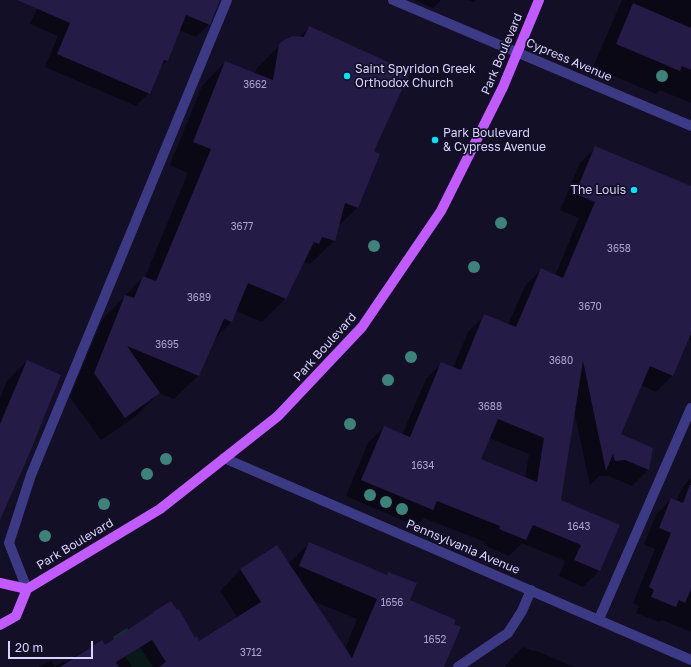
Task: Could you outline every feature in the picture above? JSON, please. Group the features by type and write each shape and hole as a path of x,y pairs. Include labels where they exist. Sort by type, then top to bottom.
{"main road":[{"name":"Park Boulevard","path":"27,589 160,509 278,416 362,327 441,211 503,87 539,0"},
{"path":"0,583 27,589 16,616 0,625"}],"street":[{"path":"27,589 9,542 31,475 158,156 227,0"},
{"name":"Cypress Avenue","path":"393,0 691,126"},
{"path":"599,619 691,408"},
{"name":"Pennsylvania Avenue","path":"224,458 691,660"},
{"path":"458,667 508,633 522,612 531,590"}],"green space":[{"path":"127,628 153,667 132,667 113,637"}],"building":[{"path":"17,0 220,0 210,25 186,15 168,61 164,60 150,94 57,54 70,23"},
{"path":"633,3 691,28 691,70 682,66 680,71 616,44"},
{"path":"309,26 410,72 374,151 380,154 358,208 345,203 335,241 322,237 319,244 314,242 286,299 248,283 232,322 224,319 199,376 127,346 160,393 125,418 94,373 125,295 134,298 143,276 156,281 211,149 193,142 225,61 273,80 279,44 293,36 304,37"},
{"path":"595,146 691,186 691,334 673,376 650,366 621,434 653,448 649,470 625,460 615,461 613,454 606,471 583,361 561,500 620,525 600,571 574,560 581,545 533,525 526,540 499,529 500,526 437,501 433,510 361,480 384,426 410,437 441,362 461,370 484,314 516,327 541,268 563,278 595,202 575,194","holes":["498,419 544,438 537,482 481,459"]},
{"path":"27,360 61,375 28,457 0,520 0,424"},
{"path":"690,485 691,589 685,603 679,600 676,607 651,597 654,590 649,587 671,533 659,528 671,498 683,503"},
{"path":"309,542 387,575 388,572 417,583 410,600 456,620 454,624 461,627 444,667 159,667 166,662 152,640 116,662 119,667 60,667 102,640 105,645 171,601 177,610 179,609 195,638 197,636 199,641 261,602 240,569 277,545 352,658 377,599 299,566"}],"place":[{"name":"Saint Spyridon Greek Orthodox Church","path":"347,76"},
{"name":"Park Boulevard & Cypress Avenue","path":"435,140"},
{"name":"The Louis","path":"634,190"}]}
